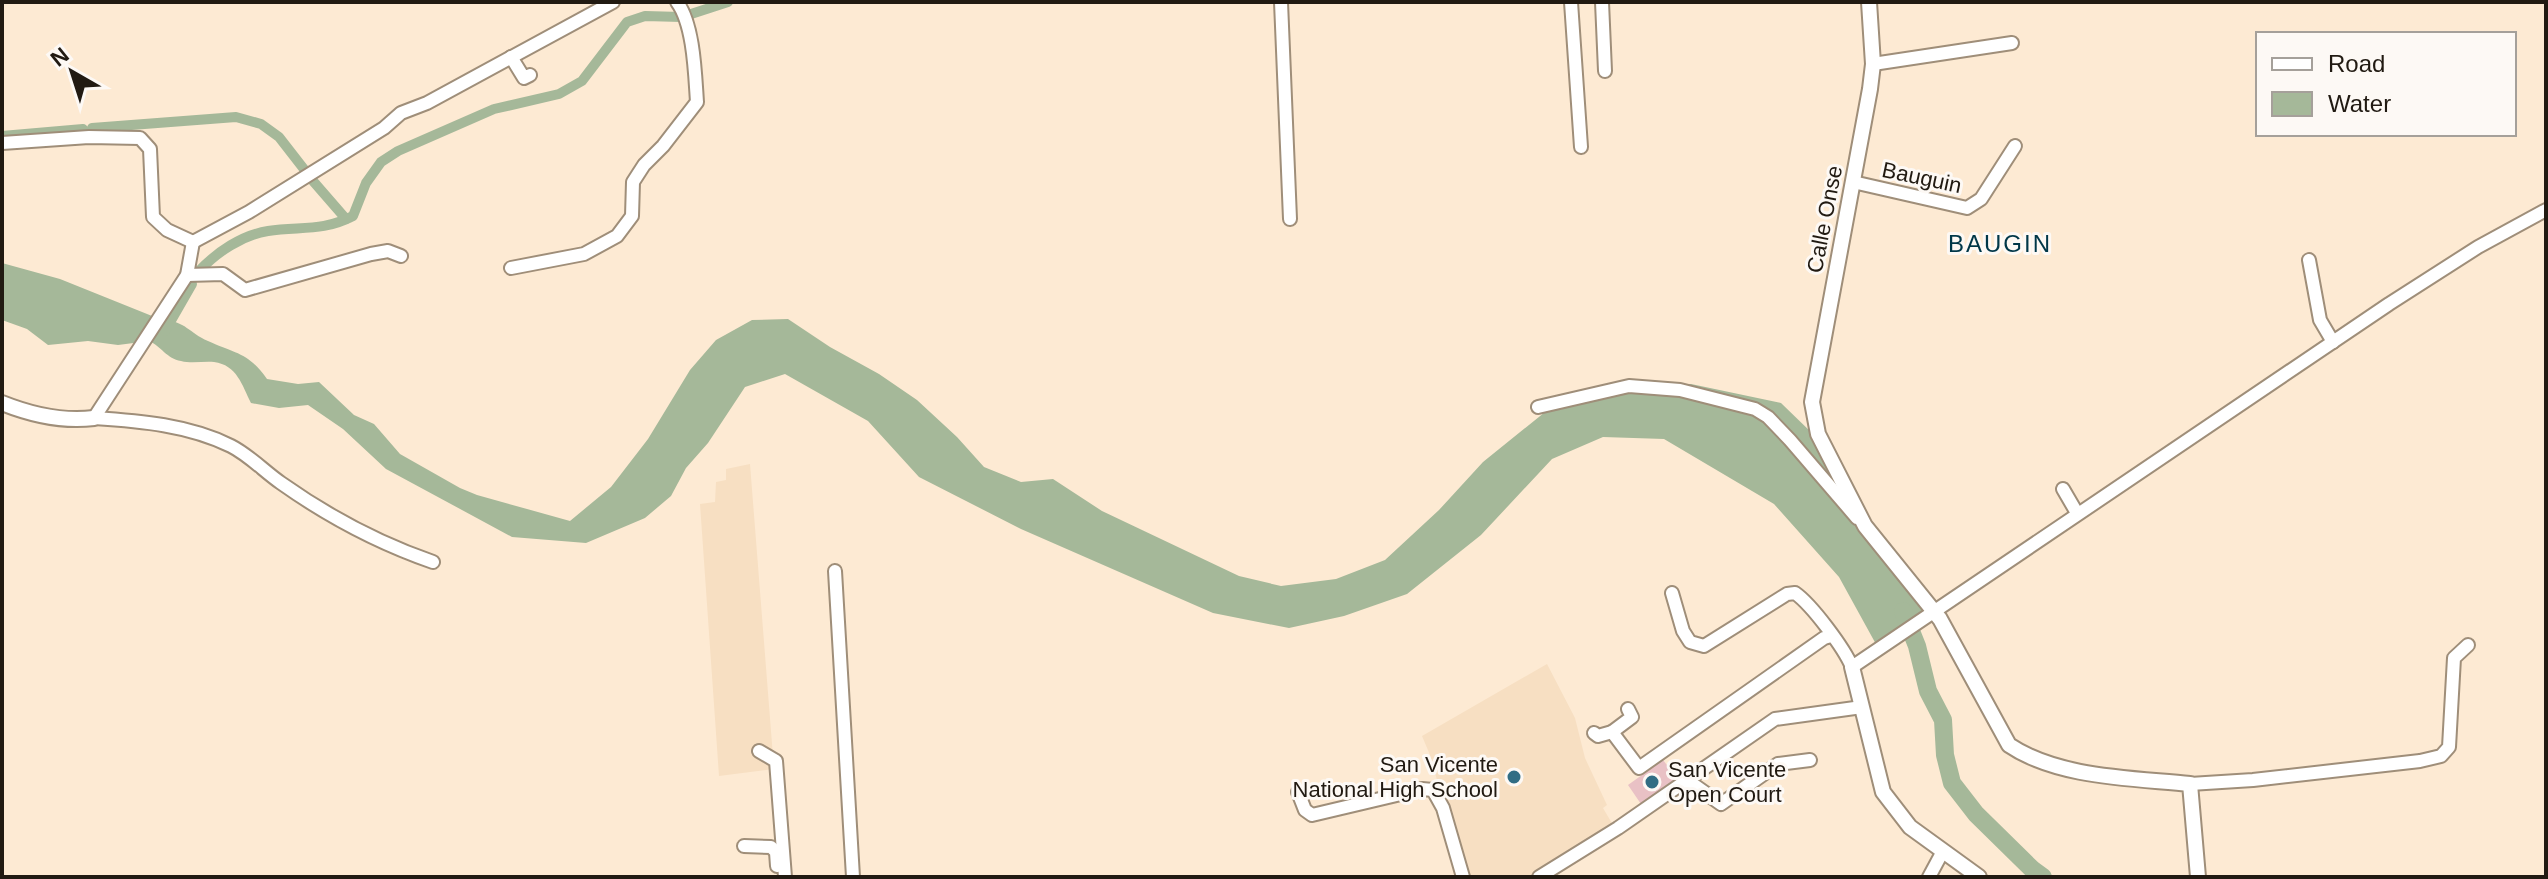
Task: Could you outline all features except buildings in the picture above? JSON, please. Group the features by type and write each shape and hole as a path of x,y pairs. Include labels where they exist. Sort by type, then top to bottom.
{"street":[{"path":"193,242 264,203 384,128 401,113 427,103 613,2"},
{"path":"511,268 584,254 617,236 632,216 633,182 697,102 688,24 677,2"},
{"path":"1281,2 1290,219"},
{"path":"1571,2 1581,147"},
{"path":"1602,2 1605,71"},
{"name":"Calle Onse","path":"1869,2 1873,64 1866,117 1812,402 1814,420 1822,441 1865,526 1934,612 2009,745 2025,756 2093,775 2190,784"},
{"path":"1873,64 2012,43"},
{"path":"511,57 524,78 530,75"},
{"path":"2,143 89,137 140,138 150,149 153,217 167,230 193,242"},
{"name":"Bauguin","path":"1853,182 1967,208 1981,199 2015,146"},
{"path":"1852,667 2333,342 2478,247 2546,210"},
{"path":"94,418 187,275 193,242"},
{"path":"187,275 223,274 245,290 371,254 388,251 401,256"},
{"path":"2309,260 2320,320 2333,342"},
{"path":"1538,407 1629,386 1680,390 1755,409 1768,417 1790,440 1865,526"},
{"path":"2,403 42,416 74,421 94,418 172,427 232,447 282,484 351,528 388,546 433,562"},
{"path":"2063,489 2077,513"},
{"path":"835,571 853,877"},
{"path":"1672,593 1683,631 1690,642 1704,646 1787,594 1795,593 1806,600 1847,655 1852,667 1883,792 1910,827 1979,877"},
{"path":"1612,732 1639,768 1831,636"},
{"path":"2198,877 2190,784 2314,773 2441,756 2449,747 2454,658 2468,645"},
{"path":"1539,877 1618,828 1775,719 1862,707"},
{"path":"1594,733 1598,736 1612,732 1632,717 1628,709"},
{"path":"759,751 776,761 785,877"},
{"path":"1687,780 1721,804 1778,764 1810,760"},
{"path":"1298,792 1305,810 1312,815 1422,789 1433,790 1443,808 1463,877"},
{"path":"744,846 771,847 776,852 777,877"},
{"path":"1929,877 1943,851"}],"shaded area":[{"path":"750,464 774,769 719,776 700,504 715,502 716,482 726,480 726,469"},
{"name":"San Vicente National High School","path":"1547,664 1575,718 1585,758 1607,805 1603,808 1613,825 1531,877 1464,877 1422,736"},
{"name":"San Vicente Open Court","path":"1663,760 1677,778 1641,804 1628,785"}],"water":[{"path":"2,263 60,279 162,320 177,323 247,359 267,379 298,384 319,382 354,415 374,424 400,454 460,488 570,521 611,487 648,439 690,370 716,340 752,320 788,319 917,400 984,467 1021,482 1053,479 1102,511 1239,576 1281,586 1336,579 1385,560 1439,510 1483,462 1555,404 1608,393 1691,384 1781,403 1814,435 1837,478 1928,609 1877,646 1839,577 1774,504 1664,439 1603,437 1552,459 1481,535 1407,594 1344,616 1289,628 1213,613 1021,529 919,477 868,421 785,374 745,387 708,443 686,468 671,496 645,518 586,543 512,537 386,469 343,429 308,405 279,408 251,403 238,377 222,364 176,360 149,341 118,345 88,341 48,345 27,329 2,320"}],"waterway":[{"path":"688,15 728,2"},
{"path":"199,271 222,251 249,236 321,226 353,216 366,183 381,162 398,151 494,109 559,94 582,81 627,22 645,16 681,17"},
{"path":"92,128 236,117 261,124 279,137 307,173"},
{"path":"2,136 83,129"},
{"path":"313,181 346,219"},
{"path":"165,331 192,284"},
{"path":"1903,611 1917,646 1928,691 1943,720 1945,755 1952,783 1976,814 2043,877"}],"place":[{"name":"San Vicente National High School","path":"1514,777"},
{"name":"San Vicente Open Court","path":"1652,782"}],"district":[{"name":"BAUGIN","path":"2000,244"}]}
